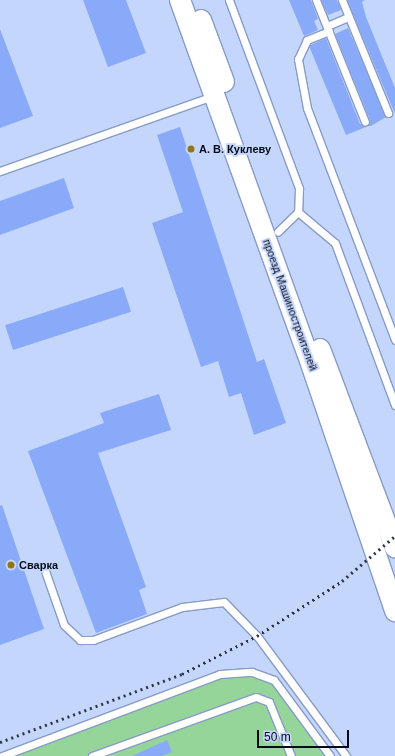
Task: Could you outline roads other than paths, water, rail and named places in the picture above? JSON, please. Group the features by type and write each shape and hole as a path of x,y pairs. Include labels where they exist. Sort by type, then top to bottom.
{"main road":[{"name":"проезд Машиностроителей","path":"180,0 221,93"},
{"name":"проезд Машиностроителей","path":"194,0 221,93 271,233 395,611"},
{"name":"проезд Машиностроителей","path":"271,233 395,547"}],"lane":[{"path":"229,0 298,188 298,212"},
{"path":"316,0 366,122"},
{"path":"342,0 388,112"},
{"path":"348,17 307,40 298,59 307,108 395,340"},
{"path":"0,171 221,93"},
{"path":"271,233 298,212"},
{"path":"298,212 335,243 395,405"},
{"path":"44,568 64,625 80,640 93,640 182,607 224,602 257,636 346,756"},
{"path":"2,756 220,674 252,672 274,680 330,756"},
{"path":"92,756 256,697 269,702 291,756"}],"railway":[{"path":"0,742 182,674 257,636 342,581 395,536"}],"place":[{"name":"А. В. Куклеву","path":"191,149"},
{"name":"Сварка","path":"11,565"}]}
